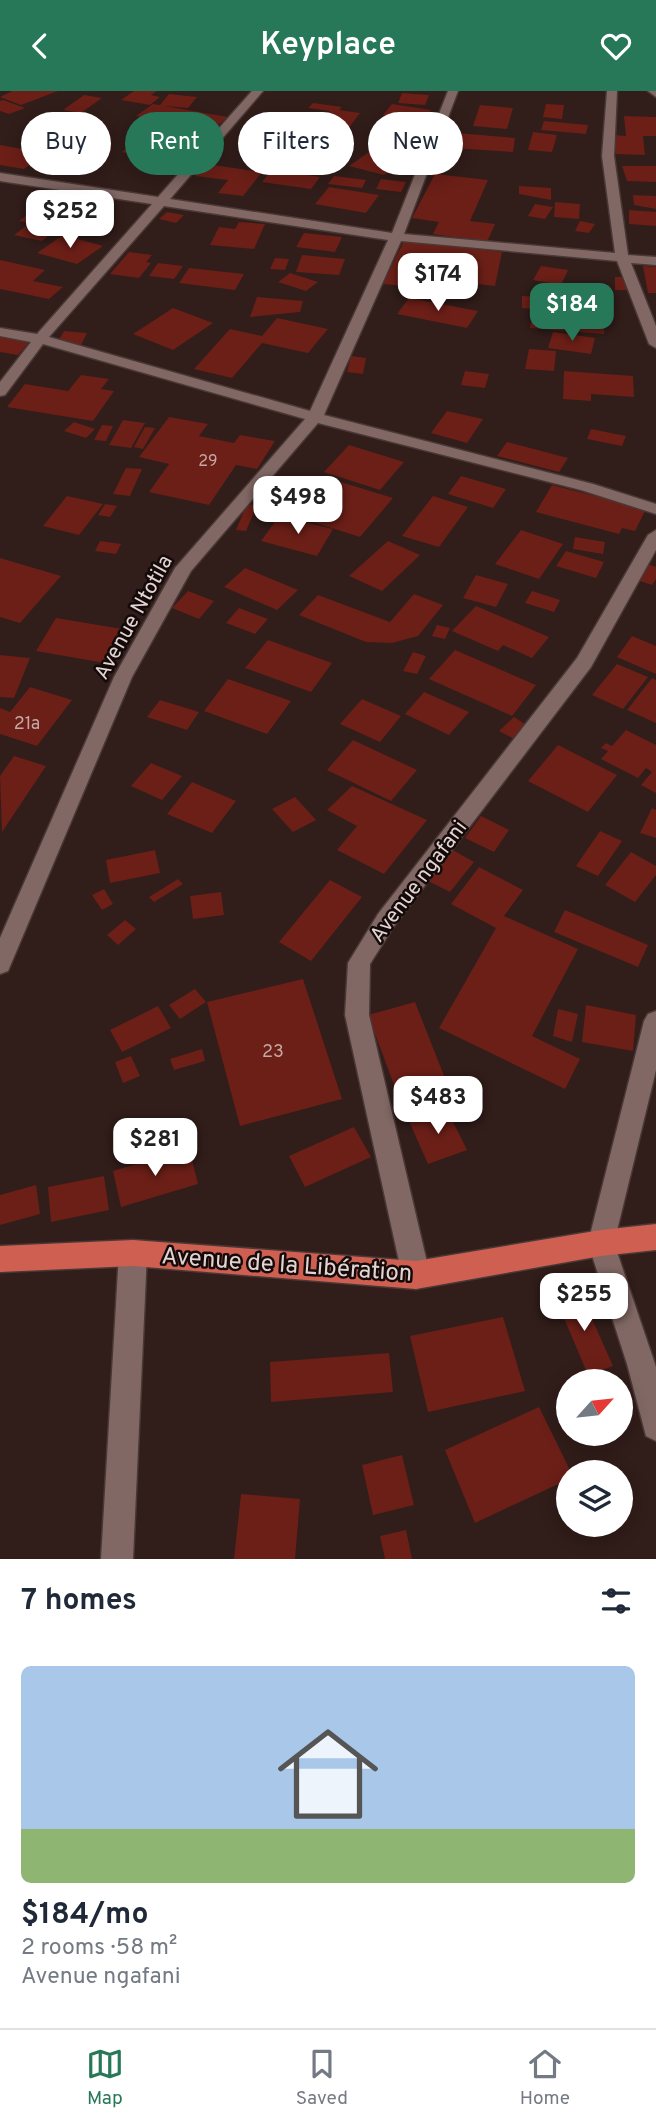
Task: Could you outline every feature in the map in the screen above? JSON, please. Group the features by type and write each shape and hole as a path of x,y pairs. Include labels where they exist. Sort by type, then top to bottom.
{"highway":[{"name":"Avenue de la Libération","path":"0,1259 133,1253 416,1275 601,1243 656,1237"}],"street":[{"path":"0,392 40,339 258,91"},
{"name":"Avenue Ntotila","path":"0,964 123,677 184,568 315,417 395,237 453,91"},
{"path":"612,91 608,156 622,257 656,344"},
{"path":"0,177 395,237 656,261"},
{"path":"0,332 40,339 315,417 587,487 656,509"},
{"name":"Avenue ngafani","path":"416,1275 357,1015 359,963 386,920 584,662 656,535"},
{"path":"656,1021 601,1243 641,1364 656,1426"},
{"path":"117,1559 133,1253"}],"building":[{"path":"12,91 58,91 21,105 0,97"},
{"path":"134,91 157,91 151,95 160,97 150,105 121,100"},
{"path":"402,93 429,95 425,105 398,103"},
{"path":"169,94 197,97 188,108 164,106 199,112 142,112 153,104 160,105"},
{"path":"84,95 102,98 82,112 63,110"},
{"path":"0,101 25,108 9,114 0,111"},
{"path":"313,103 342,107 339,110 353,112 329,112 308,108"},
{"path":"392,104 431,110 430,112 385,112"},
{"path":"546,104 564,105 562,119 543,117"},
{"path":"480,105 513,108 507,129 473,126"},
{"path":"624,116 656,117 656,136 643,136 645,155 616,154 614,135 626,136"},
{"path":"544,121 588,125 586,134 541,130"},
{"path":"533,132 557,135 552,152 528,150"},
{"path":"463,134 515,138 513,152 463,149"},
{"path":"0,145 21,149 21,168 0,165"},
{"path":"368,153 368,171 354,167 354,162"},
{"path":"622,166 656,166 656,182 627,181"},
{"path":"224,167 238,169 238,175 260,175 243,196 218,193 228,180 195,176 224,175"},
{"path":"268,175 320,177 311,189 262,182"},
{"path":"434,175 488,180 470,221 495,224 487,242 433,234 439,222 412,218"},
{"path":"334,176 366,180 362,188 328,184"},
{"path":"381,179 406,182 401,192 376,189"},
{"path":"519,186 551,188 551,200 519,194"},
{"path":"329,187 379,195 366,213 315,204"},
{"path":"53,190 68,192 59,201 44,199"},
{"path":"633,195 656,196 656,209 634,205"},
{"path":"555,202 580,204 579,219 554,217"},
{"path":"535,204 553,207 545,219 528,216"},
{"path":"33,210 70,218 42,241 14,235 30,223 19,221"},
{"path":"629,210 656,212 656,226 629,224"},
{"path":"167,212 184,215 176,223 159,219"},
{"path":"580,221 595,224 589,233 575,231"},
{"path":"239,222 265,224 254,249 210,245 219,227 235,229"},
{"path":"304,233 342,237 335,252 296,247"},
{"path":"63,235 103,246 77,264 37,253"},
{"path":"404,241 502,252 495,286 445,280 443,289 383,284"},
{"path":"129,252 152,255 146,262 151,263 139,278 110,274"},
{"path":"302,255 345,259 339,275 296,272"},
{"path":"275,258 289,259 285,270 270,269"},
{"path":"0,260 45,270 33,281 63,287 49,299 0,289"},
{"path":"158,263 183,266 174,279 149,276"},
{"path":"541,266 568,270 561,285 533,280"},
{"path":"643,266 656,267 656,293 648,293"},
{"path":"189,268 244,274 235,290 179,283"},
{"path":"290,273 318,282 306,291 278,282"},
{"path":"615,277 624,277 628,290 615,290"},
{"path":"539,289 575,291 575,299 594,300 595,313 522,308 522,296 539,297"},
{"path":"257,297 303,301 300,312 250,317"},
{"path":"409,298 478,311 467,328 397,314"},
{"path":"173,308 213,323 173,350 133,334"},
{"path":"532,312 605,318 604,334 530,328"},
{"path":"277,318 328,329 308,353 262,343 232,378 194,369 230,329 262,336"},
{"path":"64,331 87,333 81,345 57,343"},
{"path":"553,332 595,338 591,354 548,348"},
{"path":"0,335 31,340 18,355 0,352"},
{"path":"529,349 556,351 554,371 525,369"},
{"path":"351,356 366,358 363,374 347,372"},
{"path":"465,371 489,374 485,388 461,385"},
{"path":"564,371 633,376 634,397 591,394 591,401 563,399"},
{"path":"81,375 109,379 101,389 114,391 93,421 7,407 25,384 68,391"},
{"path":"447,411 483,419 467,443 431,433"},
{"path":"169,417 208,424 199,436 234,443 240,435 275,441 257,469 236,465 209,505 149,492 169,464 139,457"},
{"path":"123,420 145,423 131,448 109,445"},
{"path":"74,422 95,429 86,438 64,431"},
{"path":"102,425 113,426 106,441 94,440"},
{"path":"145,427 155,428 143,449 134,447"},
{"path":"591,429 626,436 622,446 587,439"},
{"path":"507,442 568,458 559,472 497,456"},
{"path":"349,445 404,462 380,490 324,472"},
{"path":"126,468 142,469 130,496 113,494"},
{"path":"461,476 506,489 493,508 448,494"},
{"path":"331,479 393,498 360,537 303,519 319,502 312,500"},
{"path":"552,485 646,509 635,531 622,528 619,534 536,512"},
{"path":"67,496 103,504 79,535 43,526"},
{"path":"433,496 468,507 439,547 402,536"},
{"path":"105,504 117,506 110,517 98,515"},
{"path":"247,504 257,505 246,531 236,530"},
{"path":"279,516 333,529 317,556 261,541"},
{"path":"521,530 563,544 539,579 495,564"},
{"path":"575,537 605,542 603,554 573,549"},
{"path":"100,541 121,544 116,554 95,551"},
{"path":"388,541 420,555 382,591 349,576"},
{"path":"566,551 604,562 596,578 556,566"},
{"path":"0,558 61,576 20,623 0,617"},
{"path":"648,564 656,567 656,579 652,585 637,580"},
{"path":"245,568 298,590 277,610 224,587"},
{"path":"476,575 508,584 496,607 463,598"},
{"path":"188,591 214,601 199,619 172,608"},
{"path":"532,591 560,600 554,612 525,603"},
{"path":"414,594 443,605 418,636 392,643 366,642 299,615 318,595 390,622"},
{"path":"476,606 549,637 532,658 503,645 498,651 452,631"},
{"path":"239,608 268,619 255,634 226,623"},
{"path":"56,618 122,629 105,663 36,651"},
{"path":"437,625 450,628 445,639 432,636"},
{"path":"632,636 656,646 656,674 617,657"},
{"path":"268,640 332,663 311,692 245,668"},
{"path":"455,650 536,685 512,716 429,679"},
{"path":"413,652 426,656 417,674 403,671"},
{"path":"0,655 30,658 14,698 0,697"},
{"path":"617,664 648,677 623,709 592,695"},
{"path":"652,678 656,680 656,723 627,710"},
{"path":"228,679 291,701 267,734 204,711"},
{"path":"30,687 72,700 37,746 0,734 0,708 10,712"},
{"path":"424,692 469,712 449,735 405,714"},
{"path":"362,699 401,716 380,742 340,724"},
{"path":"160,700 199,712 187,730 147,717"},
{"path":"514,717 528,726 514,739 499,731"},
{"path":"626,730 656,745 656,793 641,785 652,772 646,768 638,778 601,759 608,751 601,748 606,743 612,746"},
{"path":"353,740 417,770 391,801 327,770"},
{"path":"558,745 617,775 588,812 528,781"},
{"path":"14,756 46,766 2,832 0,776"},
{"path":"151,763 182,776 162,800 131,786"},
{"path":"192,782 236,801 212,833 167,814"},
{"path":"352,786 427,820 384,874 337,850 357,826 327,810"},
{"path":"295,797 316,820 293,832 272,809"},
{"path":"652,808 656,810 656,838 640,833"},
{"path":"481,816 509,830 494,852 465,838"},
{"path":"600,831 622,841 598,876 576,866"},
{"path":"451,849 474,862 450,892 426,880"},
{"path":"155,850 160,873 110,883 106,860"},
{"path":"631,852 656,866 656,875 635,902 605,885"},
{"path":"479,867 523,890 504,916 578,949 532,1036 580,1059 565,1089 439,1028 496,928 451,904"},
{"path":"178,879 183,884 154,902 149,897"},
{"path":"330,880 362,897 311,961 279,942"},
{"path":"104,889 113,904 102,910 92,895"},
{"path":"221,892 224,915 193,919 190,896"},
{"path":"565,910 648,945 638,967 554,932"},
{"path":"125,920 136,929 118,945 107,935"},
{"path":"303,979 342,1099 240,1126 207,1002"},
{"path":"195,989 206,1002 180,1019 169,1005"},
{"path":"415,1002 452,1096 403,1109 368,1015"},
{"path":"586,1005 636,1015 633,1051 582,1042"},
{"path":"158,1006 171,1028 122,1052 110,1030"},
{"path":"558,1009 578,1014 572,1042 553,1036"},
{"path":"202,1049 205,1061 174,1070 170,1059"},
{"path":"131,1056 140,1076 123,1083 115,1062"},
{"path":"446,1108 467,1150 428,1164 409,1121"},
{"path":"354,1127 371,1157 305,1187 289,1156"},
{"path":"189,1148 198,1184 121,1207 113,1171"},
{"path":"104,1176 109,1210 51,1222 48,1187"},
{"path":"36,1185 40,1214 0,1225 0,1195"},
{"path":"580,1292 613,1366 585,1369 556,1299"},
{"path":"503,1317 525,1391 428,1412 410,1336"},
{"path":"389,1353 393,1392 271,1402 270,1362"},
{"path":"539,1407 565,1460 556,1460 556,1485 475,1523 445,1450"},
{"path":"402,1455 414,1505 373,1515 362,1465"},
{"path":"241,1494 300,1499 295,1559 234,1559"},
{"path":"406,1530 412,1559 385,1559 380,1536"}]}
